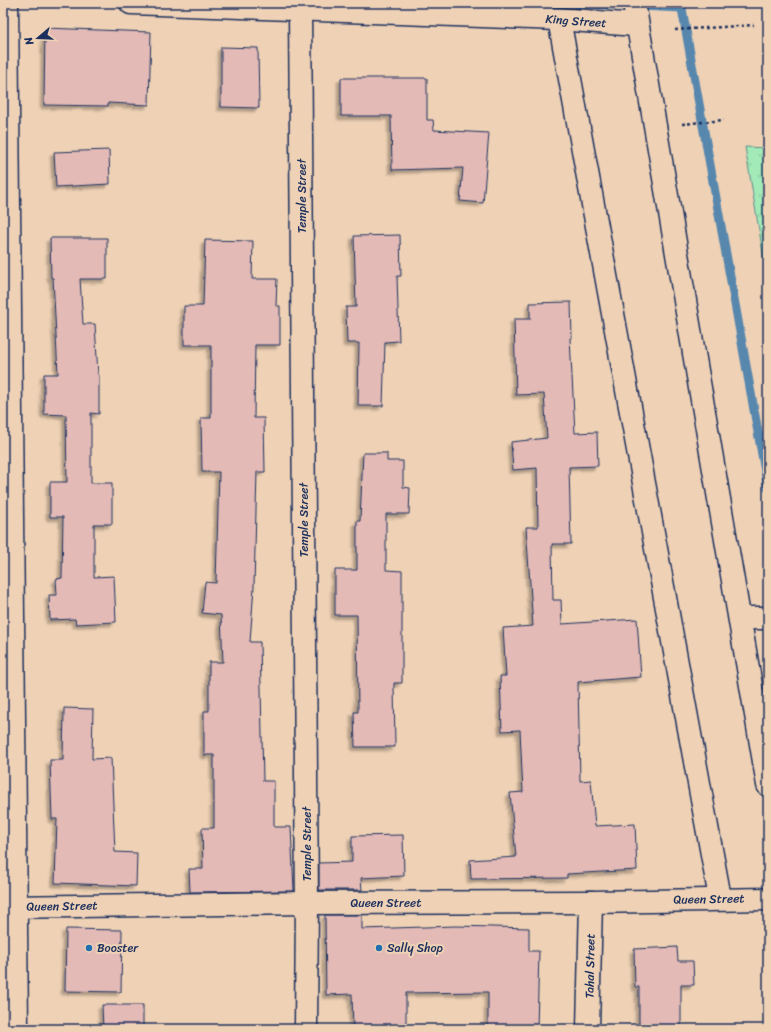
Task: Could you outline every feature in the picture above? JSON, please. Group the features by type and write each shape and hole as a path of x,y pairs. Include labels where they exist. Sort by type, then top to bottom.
{"street":[{"path":"7,3 10,907 17,1029"},
{"name":"King Street","path":"131,3 559,19 636,25"},
{"path":"634,3 636,25 768,785"},
{"name":"Temple Street","path":"300,10 307,903 306,1029"},
{"path":"559,19 720,898"},
{"path":"740,618 768,618"},
{"name":"Queen Street","path":"10,907 307,903 591,902 720,898 768,899"},
{"name":"Tahal Street","path":"588,1029 591,902"}],"path":[{"path":"675,30 754,25"},
{"path":"682,124 724,120"}],"green space":[{"path":"745,147 768,148 768,283"}],"building":[{"path":"45,28 151,32 149,105 108,103 108,106 44,105"},
{"path":"221,47 258,48 259,108 221,107"},
{"path":"341,78 427,78 427,120 433,120 434,130 489,133 483,203 460,201 463,168 392,170 391,116 341,116"},
{"path":"109,150 110,184 56,187 54,152"},
{"path":"400,235 401,276 397,276 399,341 385,342 383,406 358,406 359,343 347,343 346,307 356,307 354,236"},
{"path":"50,238 107,238 107,279 80,279 83,324 95,324 99,375 99,414 91,413 91,483 112,483 112,524 94,524 94,577 114,576 116,622 76,624 75,619 50,620 49,595 57,595 56,579 62,578 63,517 50,517 50,482 67,482 66,415 44,414 44,374 58,374 53,278 51,278"},
{"path":"205,240 253,241 252,279 277,279 276,306 280,306 280,345 255,345 254,418 264,418 265,472 257,472 254,587 250,642 260,642 263,781 274,781 274,827 291,827 294,891 190,892 189,869 203,869 202,828 214,828 214,755 204,755 204,711 209,711 209,662 223,662 221,615 202,613 205,582 216,583 219,472 202,472 201,418 211,418 211,345 184,345 184,306 203,306"},
{"path":"571,302 572,338 570,338 575,433 597,432 598,466 569,467 571,544 552,544 553,600 561,600 562,624 637,619 641,677 578,682 580,781 591,780 595,826 635,824 637,870 567,874 567,878 471,879 470,860 516,857 510,793 523,792 520,730 502,731 500,676 506,676 503,628 533,626 526,527 538,527 537,468 513,470 511,442 547,438 544,394 516,395 514,319 530,319 530,303"},
{"path":"363,453 387,453 387,461 403,461 403,487 410,488 409,514 386,514 386,570 402,571 402,683 394,683 395,747 355,747 354,712 358,712 357,615 335,615 335,570 357,570 357,521 360,521"},
{"path":"64,708 93,709 92,759 111,758 115,852 137,853 136,886 55,883 57,819 52,819 50,760 63,760"},
{"path":"403,835 404,876 361,878 362,890 319,890 319,863 352,862 352,836"},
{"path":"325,915 362,915 362,929 456,926 529,928 529,951 539,951 537,1029 488,1029 488,992 406,993 406,1029 353,1029 352,994 326,995"},
{"path":"66,929 122,930 121,992 65,991"},
{"path":"677,947 678,961 693,961 694,985 681,985 681,1029 639,1029 639,987 635,987 634,949"},
{"path":"102,1005 143,1005 143,1029 103,1029"}],"waterway":[{"path":"576,3 682,8"},
{"path":"681,3 768,488"}],"place":[{"name":"Booster","path":"89,948"},
{"name":"Sally Shop","path":"379,948"}]}
